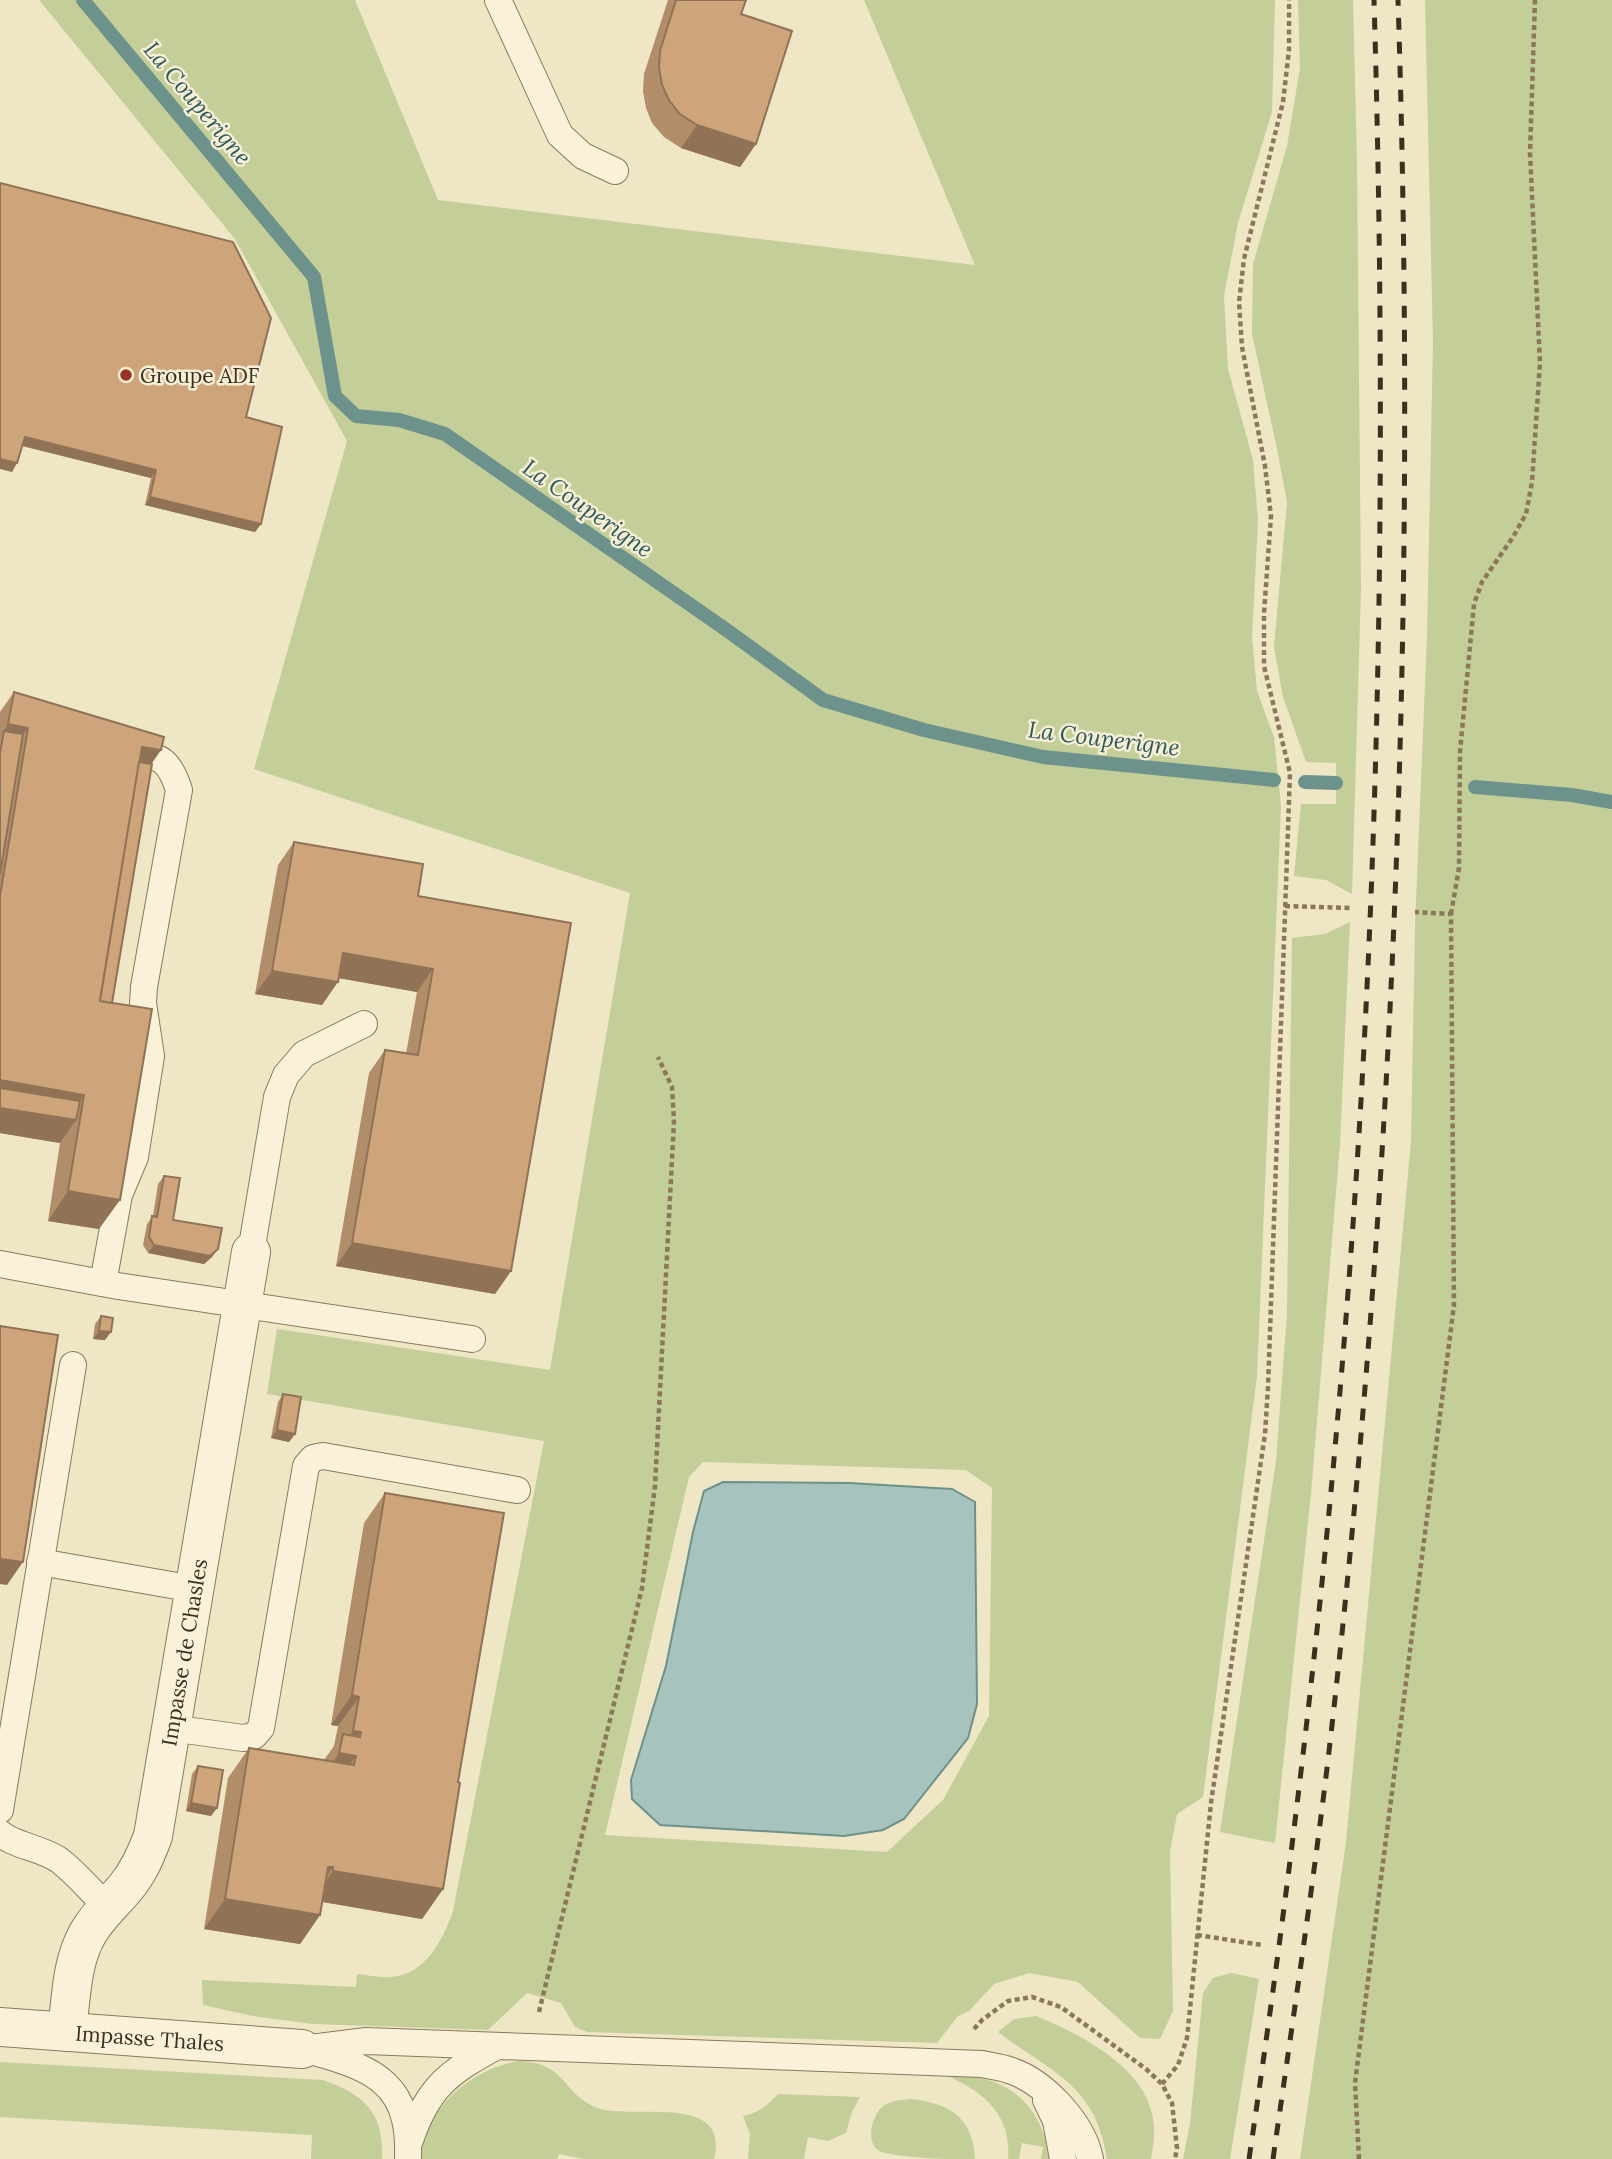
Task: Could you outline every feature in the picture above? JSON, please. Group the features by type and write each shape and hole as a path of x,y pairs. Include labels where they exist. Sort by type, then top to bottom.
{"street":[{"name":"Impasse de Chasles","path":"67,2032 77,1960 87,1934 106,1906 142,1866 153,1836 251,1252"},
{"name":"Impasse Thales","path":"0,2027 302,2049"}],"lane":[{"path":"498,0 560,135 583,156 615,171"},
{"path":"101,742 164,760 173,772 179,790 144,987 143,1003 151,1056 135,1157 119,1195 103,1283"},
{"path":"251,1252 277,1097 286,1075 304,1054 364,1024"},
{"path":"0,1264 103,1283 472,1339"},
{"path":"0,1810 2,1781 73,1365"},
{"path":"172,1728 243,1738 254,1736 261,1728 306,1466 313,1458 323,1456 517,1490"},
{"path":"40,1562 194,1589"},
{"path":"0,1833 6,1839 37,1848 59,1860 106,1906"},
{"path":"302,2049 366,2040 982,2064 1011,2070 1032,2082 1056,2102 1084,2137 1090,2159"},
{"path":"409,2150 419,2113 442,2081 464,2064 498,2046"},
{"path":"302,2049 363,2067 380,2078 400,2102 406,2121 409,2150"},
{"path":"1032,2082 1047,2102 1056,2121 1063,2159"}],"path":[{"path":"1162,2084 1178,2065 1187,2038 1210,1803 1265,1434 1290,774 1264,666 1264,613 1270,516 1265,466 1242,348 1239,302 1244,258 1283,102 1289,50 1289,0"},
{"path":"1359,2159 1354,2083 1454,1304 1451,914 1459,868 1460,752 1474,604 1482,582 1526,514 1532,482 1540,363 1531,153 1535,0"},
{"path":"1285,905 1351,908"},
{"path":"1415,912 1451,914"},
{"path":"528,2046 544,1998 642,1588 655,1486 674,1121 672,1087 658,1056"},
{"path":"1197,1935 1262,1945"},
{"path":"946,2062 982,2020 1008,2001 1032,1997 1061,2007 1146,2069 1162,2084 1172,2102 1177,2148 1175,2159"}],"green space":[{"path":"39,0 355,0 438,200 975,265 864,0 1275,0 1272,112 1238,223 1224,296 1228,369 1253,460 1258,521 1252,637 1257,691 1274,737 1281,806 1257,1376 1203,1797 1177,1814 1170,1852 1173,2011 1160,2039 1140,2038 1078,1982 1029,1973 994,1984 969,2011 958,2016 937,2043 587,2032 575,2027 561,2003 527,1993 488,2030 313,2024 253,2016 203,2005 202,1980 356,1987 357,1974 387,1977 403,1975 414,1970 431,1954 449,1922 544,1441 267,1394 277,1329 550,1370 630,893 254,769 347,441 235,239","holes":["703,1462 966,1470 992,1488 989,1716 943,1800 887,1852 605,1835 689,1477"]},
{"path":"1298,0 1353,0 1361,588 1352,894 1326,880 1294,876 1301,804 1336,804 1336,763 1306,762 1283,697 1274,647 1287,502 1252,334 1253,264 1287,146 1300,68"},
{"path":"1425,0 1612,0 1612,2159 1300,2159 1346,1842 1411,1142 1415,926 1427,637 1433,342"},
{"path":"1350,922 1340,1144 1311,1493 1275,1843 1220,1832 1276,1461 1287,1313 1292,938 1325,934"},
{"path":"1231,1973 1259,1979 1230,2159 1183,2159 1190,2124 1203,1993 1213,1978"},
{"path":"1036,2016 1087,2041 1120,2064 1134,2078 1144,2093 1153,2116 1151,2159 1107,2159 1093,2113 1081,2096 1068,2082 998,2032 1014,2019"},
{"path":"519,2061 535,2063 555,2072 584,2101 595,2107 611,2111 693,2116 707,2124 715,2138 714,2159 584,2159 559,2154 557,2159 420,2159 431,2123 453,2094 484,2073"},
{"path":"0,2062 323,2080 350,2092 369,2108 380,2129 382,2159 311,2159 312,2135 0,2117"},
{"path":"943,2074 984,2079 1015,2094 1028,2105 1038,2120 1050,2159 1041,2159 1043,2147 1022,2143 1019,2159 1008,2159 1005,2129 991,2105 970,2088"},
{"path":"778,2094 860,2097 846,2133 828,2141 808,2137 804,2159 748,2159 750,2134 743,2116 762,2108"},
{"path":"912,2099 949,2109 957,2116 970,2133 975,2159 903,2156 881,2152 876,2148 871,2131 877,2113 888,2103"}],"water":[{"path":"723,1482 849,1483 952,1489 975,1502 977,1704 968,1738 904,1819 883,1830 844,1836 660,1825 632,1799 631,1780 666,1666 704,1491"}],"building":[{"path":"676,0 746,0 741,14 792,31 756,144 697,125 680,114 669,100 662,85 660,51"},
{"name":"Groupe ADF","path":"0,183 233,242 271,318 246,417 282,427 261,524 150,497 156,470 25,437 17,463 0,459"},
{"path":"14,692 164,737 161,750 142,747 100,1001 152,1009 120,1200 68,1191 84,1095 0,1080 0,896 28,728 8,724"},
{"path":"4,731 23,734 0,874 0,753"},
{"path":"139,762 152,764 112,1003 100,1001"},
{"path":"294,842 423,864 418,896 571,923 511,1271 352,1243 385,1050 418,1055 433,969 343,953 338,982 272,971"},
{"path":"0,1088 80,1101 76,1120 0,1108"},
{"path":"164,1176 180,1178 173,1220 222,1228 218,1249 210,1256 154,1245 149,1237 152,1216 157,1217"},
{"path":"101,1316 113,1318 111,1332 99,1331"},
{"path":"0,1326 58,1335 23,1562 0,1559"},
{"path":"283,1394 301,1397 295,1434 277,1430"},
{"path":"385,1493 504,1513 458,1782 460,1783 443,1889 333,1871 333,1867 328,1867 320,1915 225,1899 249,1748 354,1765 356,1756 339,1753 343,1734 360,1737 361,1732 353,1731 359,1697 352,1695"},
{"path":"198,1766 223,1770 217,1808 191,1803"}],"waterway":[{"name":"La Couperigne","path":"83,0 314,277 335,396 356,416 399,420 445,434 823,700 924,730 1043,757 1274,780"},
{"name":"La Couperigne","path":"1305,782 1336,783"},
{"name":"La Couperigne","path":"1475,787 1572,795 1612,802"}],"railway":[{"path":"1249,2159 1293,1840 1317,1626 1338,1412 1358,1142 1374,816 1378,653 1380,326 1374,0"},
{"path":"1273,2159 1328,1760 1351,1541 1385,1101 1396,881 1405,441 1398,0"}],"place":[{"name":"Groupe ADF","path":"126,375"}]}
